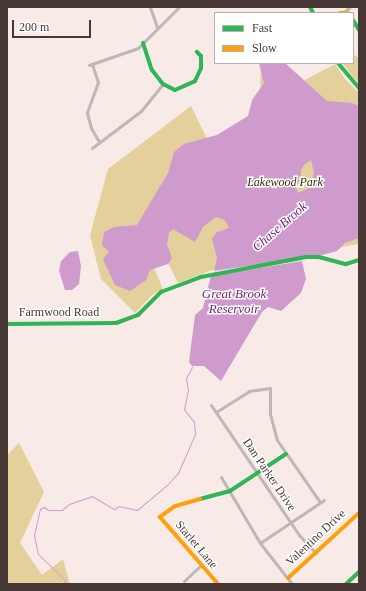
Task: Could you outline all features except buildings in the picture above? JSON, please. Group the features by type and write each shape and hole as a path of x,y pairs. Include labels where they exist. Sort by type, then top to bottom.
{"street":[{"path":"150,7 157,27"},
{"path":"99,142 90,128 87,113 98,82 90,64 138,48 157,27 179,7"},
{"path":"347,12 350,7"},
{"path":"143,43 147,50 152,70 163,84 172,89 182,89 195,82 202,68 201,56 197,52"},
{"path":"339,64 359,88"},
{"path":"92,148 141,111 163,84"},
{"name":"Farmwood Road","path":"7,324 36,322 72,325 116,323 138,315 161,292 201,277 306,257 346,264 359,260"},
{"path":"216,412 249,391 270,388 273,428 286,454 322,501 260,543"},
{"name":"Dan Parker Drive","path":"211,405 258,473 290,523 316,553"},
{"path":"230,491 286,454"},
{"path":"221,477 260,543 292,584"},
{"name":"Starlet Lane","path":"218,584 200,566 160,517 175,506 230,491"},
{"name":"Valentino Drive","path":"288,578 359,513"},
{"path":"184,581 200,566"},
{"path":"347,584 359,572"}],"green space":[{"path":"356,55 359,60 359,84 343,64 354,64 354,56"},
{"name":"Great Brook Reservoir","path":"261,64 285,64 303,81 335,64 345,79 359,93 359,244 212,270 178,283 160,247 150,259 163,289 152,295 135,313 101,279 90,235 108,169 191,106 209,143 253,117 260,93"},
{"path":"19,443 44,492 20,543 42,575 63,559 70,584 7,584 7,455"}],"water":[{"name":"Great Brook Reservoir","path":"259,64 286,64 327,101 352,103 359,106 359,238 345,243 337,251 322,255 214,271 217,258 212,239 217,232 229,228 225,220 216,217 203,227 195,242 173,229 169,233 167,245 172,258 168,264 150,270 146,280 130,291 115,285 103,259 109,252 102,245 104,232 114,227 137,225 168,173 174,152 184,144 217,135 248,116 252,100 264,83","holes":["311,160 314,173 309,188 298,193 296,188 301,176 301,170 304,165"]},
{"path":"78,251 81,266 79,284 72,290 65,290 59,271 61,261 70,252"},
{"name":"Great Brook Reservoir","path":"302,261 306,279 301,293 281,311 268,307 262,312 221,381 204,366 192,366 189,362 195,315 203,308 211,276"}],"waterway":[{"name":"Chase Brook","path":"66,584 64,579 38,554 34,535 40,509 44,507 48,510 62,510 69,504 92,496 114,509 119,506 137,510 168,484 178,473 195,434 194,422 184,409 188,390 186,378 192,367"}],"traffic: fast":[{"path":"310,7 312,12"},
{"path":"354,22 359,30"},
{"path":"143,43 152,70 163,84 175,90 195,81 201,68 201,56 197,52"},
{"path":"339,64 359,88"},
{"path":"7,324 116,323 138,315 161,292 201,277 306,257 319,257 346,264 359,260"},
{"path":"200,499 230,491 286,454"},
{"path":"346,584 359,572"}],"traffic: slow":[{"path":"200,499 175,506 160,517 218,584"},
{"path":"288,578 359,513"}],"park label":[{"name":"Lakewood Park","path":"285,183"}]}
